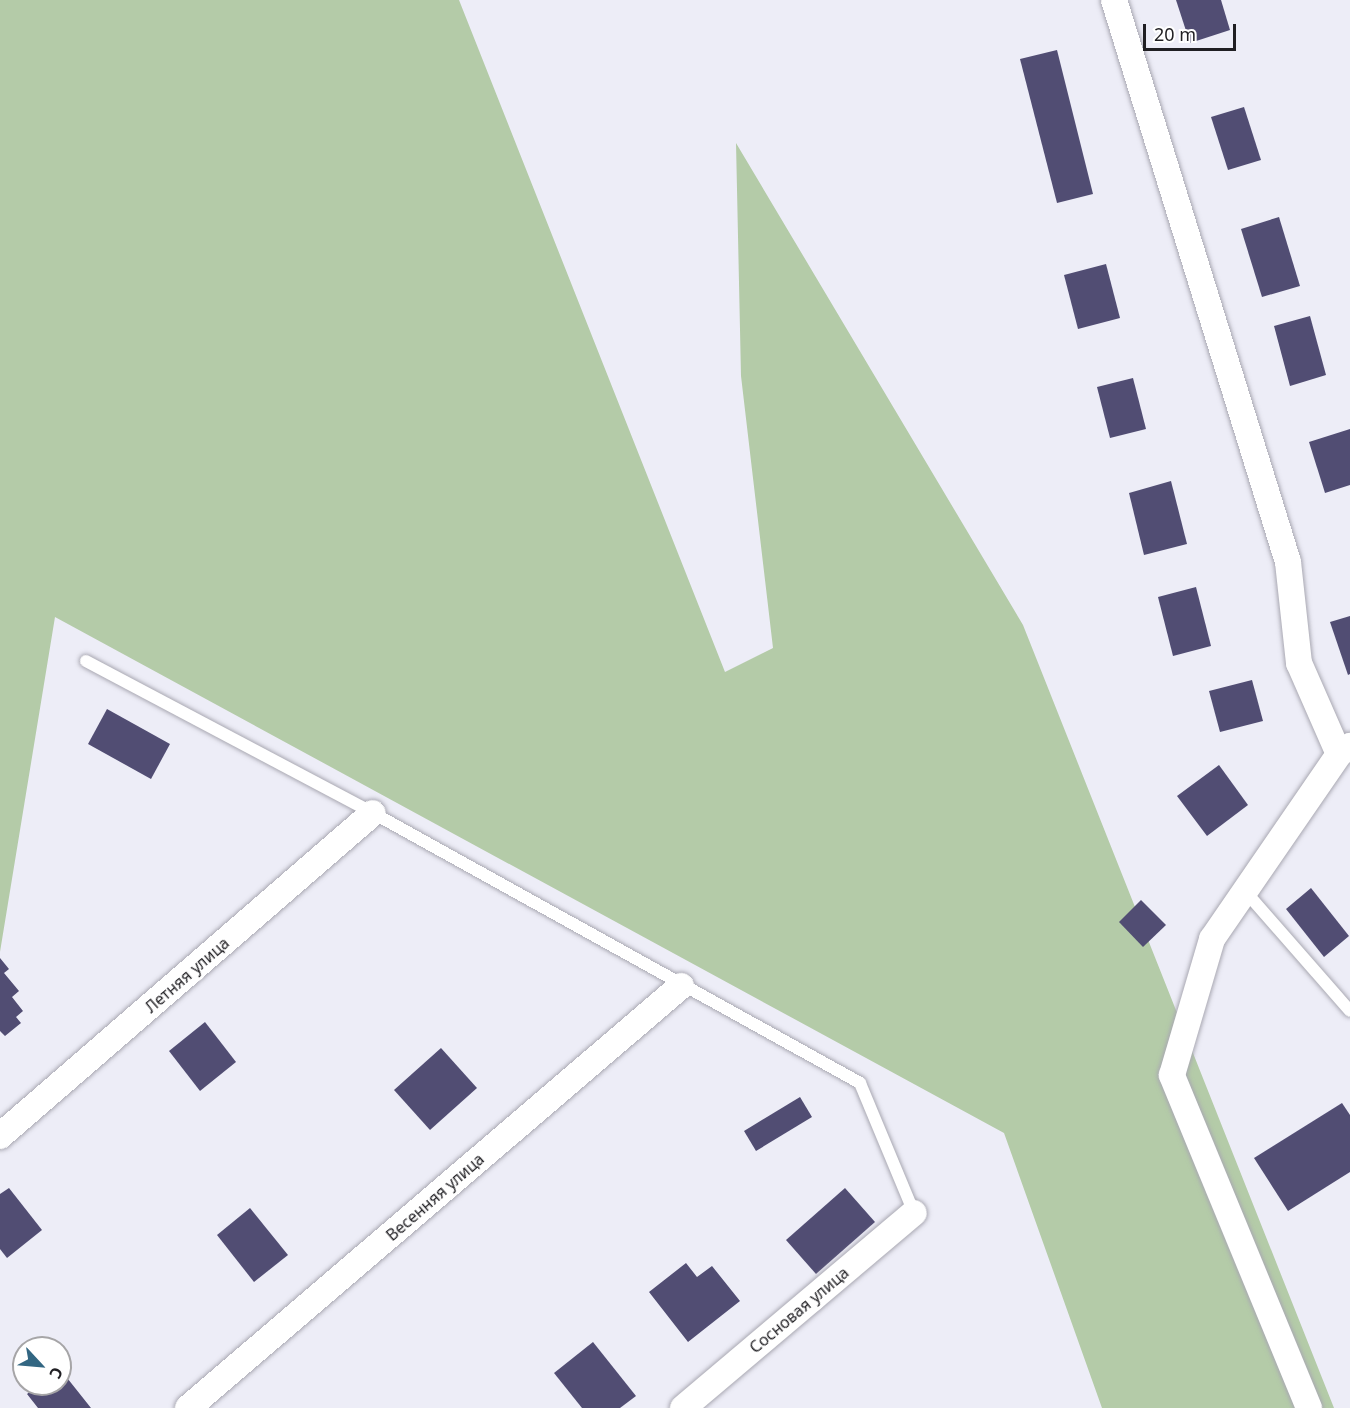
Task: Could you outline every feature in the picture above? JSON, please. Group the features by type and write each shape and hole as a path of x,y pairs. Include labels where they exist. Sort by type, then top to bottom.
{"street":[{"path":"1114,0 1288,562 1299,663 1344,750 1212,939 1172,1075 1309,1408"},
{"name":"Летняя улица","path":"0,1136 374,813"},
{"name":"Весенняя улица","path":"188,1408 681,986"},
{"name":"Сосновая улица","path":"683,1408 914,1213"}],"lane":[{"path":"86,662 374,813 681,986 860,1083 914,1213"},
{"path":"1245,891 1350,1011"}],"green space":[{"path":"0,0 459,0 725,672 773,648 741,376 736,143 1023,625 1334,1408 1102,1408 1004,1133 55,617 0,952"}],"building":[{"path":"1176,0 1221,0 1230,30 1190,43"},
{"path":"1057,50 1093,194 1057,203 1020,59"},
{"path":"1244,107 1261,160 1228,170 1211,117"},
{"path":"1279,217 1300,286 1262,297 1241,229"},
{"path":"1106,264 1120,318 1078,329 1064,275"},
{"path":"1310,316 1326,375 1290,386 1274,326"},
{"path":"1133,378 1146,429 1110,438 1097,387"},
{"path":"1350,429 1350,485 1325,493 1309,442"},
{"path":"1171,481 1187,544 1144,555 1129,493"},
{"path":"1196,587 1211,646 1173,656 1158,597"},
{"path":"1350,616 1350,674 1348,675 1330,622"},
{"path":"1252,680 1263,721 1220,732 1209,691"},
{"path":"107,709 170,744 151,779 88,744"},
{"path":"1219,765 1248,805 1207,836 1177,796"},
{"path":"1311,888 1349,936 1324,957 1286,909"},
{"path":"1141,900 1166,925 1143,947 1119,922"},
{"path":"0,958 9,969 4,973 19,991 12,997 23,1011 16,1017 21,1023 5,1036 0,1031"},
{"path":"205,1022 236,1062 200,1091 169,1051"},
{"path":"441,1048 477,1088 430,1130 394,1090"},
{"path":"800,1097 812,1117 756,1151 744,1131"},
{"path":"1342,1103 1350,1115 1350,1172 1288,1211 1254,1158"},
{"path":"9,1188 42,1230 7,1258 0,1249 0,1194"},
{"path":"845,1188 875,1222 816,1274 786,1240"},
{"path":"250,1208 288,1255 254,1282 217,1235"},
{"path":"686,1263 697,1277 712,1266 740,1301 688,1342 649,1292"},
{"path":"593,1342 636,1396 620,1408 582,1408 554,1373"},
{"path":"72,1384 91,1408 38,1408 29,1396 72,1396"}]}
